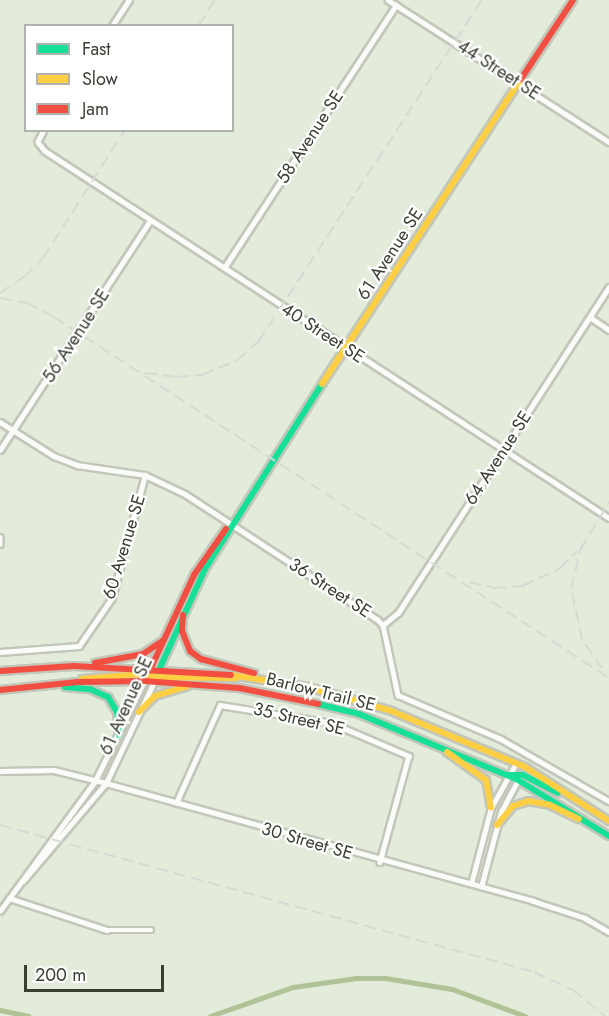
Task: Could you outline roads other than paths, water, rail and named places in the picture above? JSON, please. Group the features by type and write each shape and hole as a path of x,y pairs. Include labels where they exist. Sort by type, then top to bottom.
{"main road":[{"name":"61 Avenue SE","path":"144,681 194,575 231,524 573,0"},
{"name":"61 Avenue SE","path":"155,680 183,615 231,524"},
{"path":"183,615 186,642 201,659 264,678"},
{"path":"74,666 143,654 162,641"},
{"name":"Barlow Trail SE","path":"0,672 74,666 149,671 161,668 264,678 389,710 525,767 609,821"},
{"path":"78,682 85,677 149,671"},
{"path":"155,680 233,679 244,676"},
{"name":"Barlow Trail SE","path":"0,690 60,686 78,682 155,680 200,684 303,700 428,739 509,775 519,777 609,836"},
{"path":"139,712 154,696 200,684"},
{"path":"60,686 90,689 108,697 117,712 119,735"},
{"path":"428,739 480,773 491,791 491,808"},
{"path":"519,777 580,802"},
{"path":"497,825 513,806 528,801 550,805 591,824"}],"street":[{"path":"113,24 129,0"},
{"name":"44 Street SE","path":"388,0 609,142"},
{"name":"58 Avenue SE","path":"224,268 396,5"},
{"name":"40 Street SE","path":"43,132 39,146 150,221 609,518"},
{"name":"56 Avenue SE","path":"0,450 150,221"},
{"name":"64 Avenue SE","path":"383,625 398,613 609,287"},
{"path":"590,317 609,330"},
{"name":"36 Street SE","path":"0,422 77,465 145,475 167,483 383,625 398,695 501,739 609,801"},
{"name":"60 Avenue SE","path":"0,652 79,646 112,598 145,475"},
{"path":"0,537 0,544"},
{"name":"61 Avenue SE","path":"0,911 106,783 155,680"},
{"name":"61 Avenue SE","path":"21,883 95,781 144,681"},
{"name":"35 Street SE","path":"176,802 220,705 332,723 409,756 380,861"},
{"path":"471,884 491,808 516,763"},
{"path":"481,887 497,825 525,767"},
{"name":"30 Street SE","path":"0,771 54,770 106,783 380,861 471,884 585,918 609,932"},
{"path":"9,898 107,930 151,930"}],"waterway":[{"path":"210,1016 293,987 356,978 385,978 452,989 525,1016"},
{"path":"0,1010 28,1016"}],"railway":[{"path":"199,24 215,0"},
{"path":"145,373 177,377 202,375 237,360 258,342 482,0"},
{"path":"0,293 24,277 43,258 124,132"},
{"path":"0,298 27,303 54,317 609,678"},
{"path":"602,669 582,640 571,589 580,550 609,502"},
{"path":"469,582 494,588 522,586 559,569 577,551"},
{"path":"0,825 534,972 573,990 605,1016"}]}
